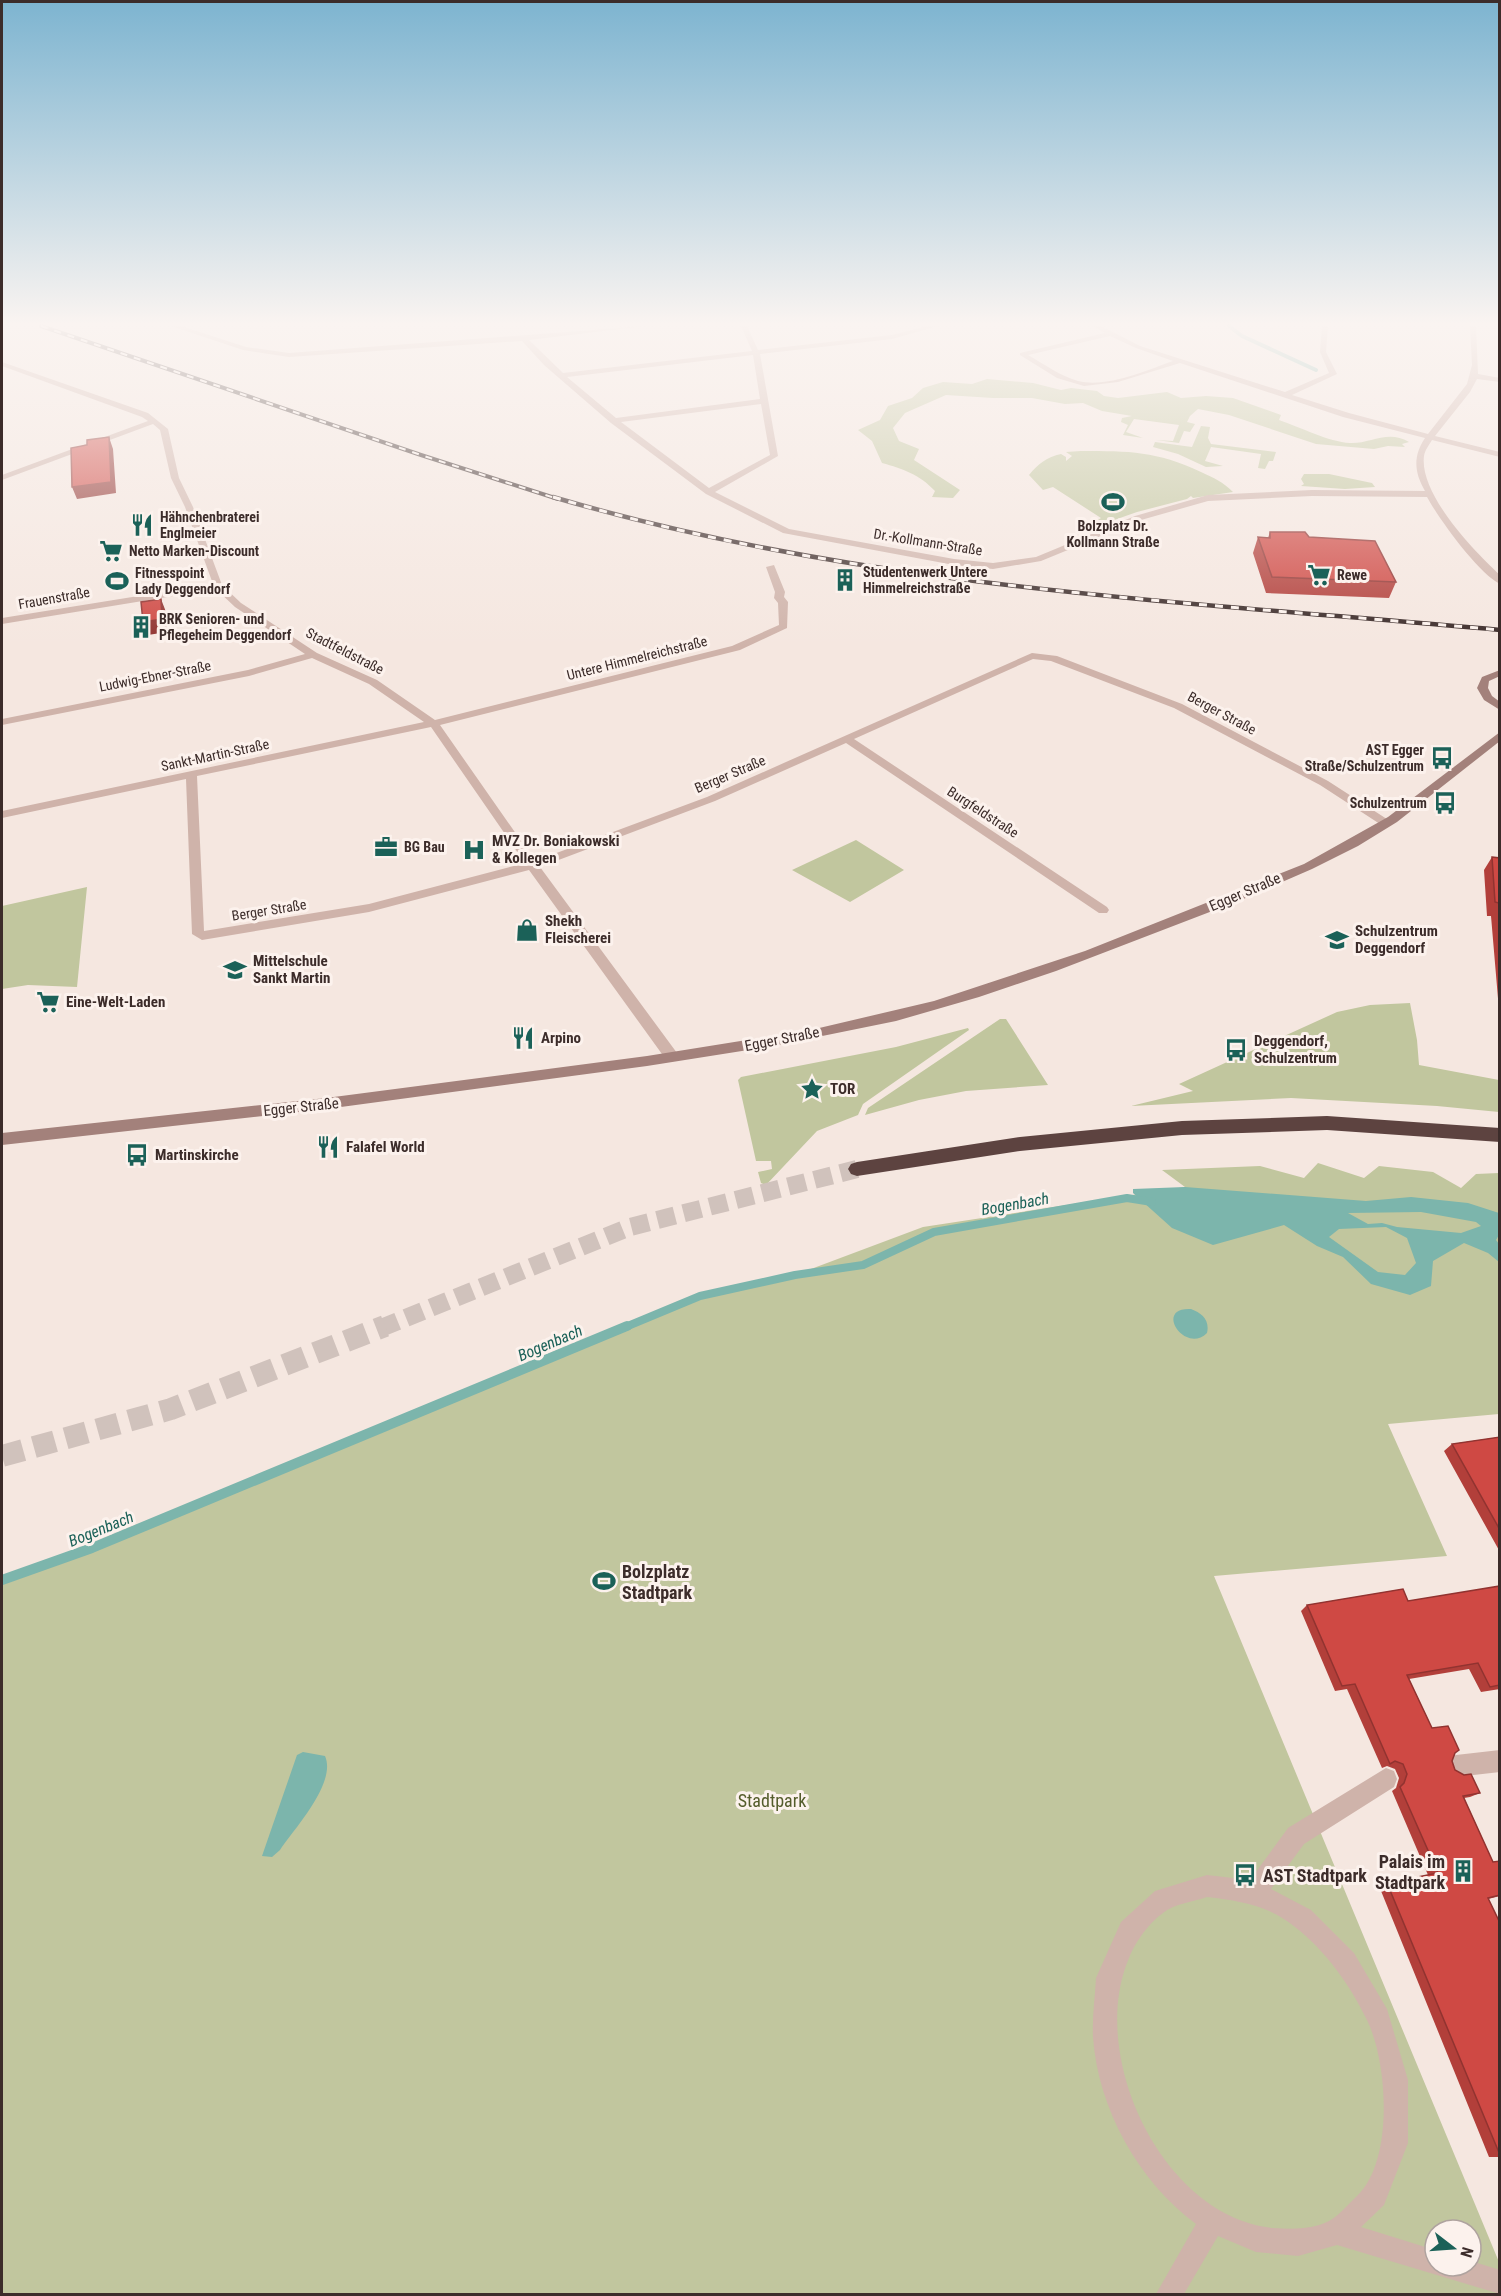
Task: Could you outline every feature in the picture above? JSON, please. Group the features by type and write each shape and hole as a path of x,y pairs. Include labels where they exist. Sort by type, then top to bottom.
{"highway":[{"path":"857,1169 1020,1144 1182,1128 1327,1123 1500,1135"}],"street":[{"path":"2,478 122,433"},
{"name":"Stadtfeldstraße","path":"165,433 175,478 189,507 218,586 238,605 313,655 374,682 433,723 672,1058"},
{"name":"Dr.-Kollmann-Straße","path":"630,433 709,492 786,531 954,562 993,566 1038,559 1137,518 1208,498 1309,493 1430,494"},
{"path":"709,492 774,456 771,433"},
{"path":"1419,433 1500,455"},
{"path":"1433,433 1420,456 1422,475 1430,494 1455,530 1500,581"},
{"name":"Untere Himmelreichstraße","path":"433,723 736,648 784,626 783,602 779,598 780,592 771,567"},
{"name":"Frauenstraße","path":"2,621 218,586"},
{"name":"Ludwig-Ebner-Straße","path":"2,722 249,673 313,655"},
{"name":"Berger Straße","path":"191,775 200,935 333,915 446,889 552,860 691,807 1032,656 1041,655 1178,706 1324,783 1387,823"},
{"path":"1500,673 1487,677 1482,683 1482,690 1487,698 1500,707"},
{"name":"Sankt-Martin-Straße","path":"2,814 433,723"},
{"name":"Egger Straße","path":"2,1139 349,1101 672,1058 855,1026 1008,983 1241,895 1352,844 1387,823 1447,781 1500,735"},
{"name":"Burgfeldstraße","path":"847,739 1102,910"},
{"path":"1456,1767 1500,1761"},
{"path":"1255,1892 1296,1836 1386,1779"},
{"path":"1207,1886 1255,1892 1303,1918 1346,1961 1378,2017 1396,2080 1395,2143 1375,2196 1337,2232 1298,2243 1256,2239 1213,2220 1185,2199 1160,2173 1132,2130 1113,2084 1105,2037 1108,1978 1129,1930 1163,1899 1207,1886"},
{"path":"1169,2295 1213,2220"},
{"path":"1337,2232 1423,2259"},
{"path":"1483,2278 1500,2283"}],"green space":[{"path":"862,433 895,433 899,441 919,449 914,460 960,490 953,498 932,497 935,491 923,480 904,470 882,463 872,441"},
{"path":"1129,433 1143,438 1123,435"},
{"path":"1176,433 1183,433 1179,443 1156,440 1173,441"},
{"path":"1198,433 1209,433 1211,444 1276,452 1273,461 1269,461 1265,469 1258,468 1261,454 1211,447 1205,461 1223,466 1206,467 1178,454 1153,447 1155,442 1192,447"},
{"path":"1283,433 1312,433 1350,443 1386,437 1401,438 1409,442 1402,444 1405,447 1388,446 1374,449 1316,444"},
{"path":"1066,452 1129,452 1156,456 1185,465 1214,478 1233,492 1193,498 1191,496 1100,525 1095,522 1101,518 1053,487 1043,490 1029,475 1039,464 1051,457 1061,454 1066,457 1066,461 1072,456"},
{"path":"1304,474 1329,474 1372,483 1375,487 1345,489 1301,486 1304,484 1301,479"},
{"path":"856,840 904,870 850,902 792,870"},
{"path":"87,887 77,987 28,985 2,989 2,906"},
{"path":"1410,1003 1419,1065 1499,1080 1499,1112 1437,1106 1291,1098 1131,1106 1193,1091 1179,1084 1337,1012 1370,1005"},
{"path":"1000,1019 1006,1019 1048,1085 966,1091 919,1100 865,1115 868,1108"},
{"path":"968,1028 969,1030 863,1104 858,1115 817,1131 766,1185 761,1183 758,1172 772,1169 771,1161 756,1161 738,1080 741,1077 896,1047"},
{"name":"Stadtpark","path":"1318,1163 1364,1178 1379,1166 1433,1172 1461,1188 1476,1174 1499,1173 1499,1414 1388,1424 1447,1556 1214,1576 1481,2218 1423,2218 1423,2278 1483,2278 1483,2223 1499,2262 1499,2294 2,2294 2,1580 92,1548 700,1296 795,1275 923,1227 1185,1187 1162,1170 1260,1166 1304,1178"}],"water":[{"path":"1185,1187 1366,1201 1411,1197 1468,1203 1499,1213 1499,1235 1496,1240 1499,1244 1499,1262 1488,1253 1464,1243 1433,1261 1431,1286 1410,1295 1371,1284 1343,1257 1317,1246 1284,1225 1213,1245 1172,1228 1133,1193 1133,1189","holes":["1421,1212 1476,1222 1481,1226 1461,1233 1397,1227 1382,1223 1368,1224 1348,1213","1386,1227 1407,1238 1416,1263 1405,1275 1378,1272 1329,1237 1339,1229"]},
{"path":"1191,1309 1202,1315 1208,1328 1207,1333 1198,1338 1182,1335 1174,1322 1174,1315 1180,1310"},
{"path":"303,1752 325,1756 327,1767 320,1792 280,1850 272,1857 262,1856 297,1755"}],"building":[{"path":"109,437 111,482 72,487 71,448 87,445 87,440"},
{"path":"1270,532 1305,532 1309,537 1375,541 1396,582 1272,577 1258,537 1270,538"},
{"path":"161,599 162,619 143,622 141,602"},
{"path":"1492,857 1500,858 1500,907 1499,903 1495,902"},
{"path":"1500,1437 1500,1530 1452,1444"},
{"name":"Palais im Stadtpark","path":"1500,1586 1500,1685 1490,1687 1478,1663 1407,1675 1432,1728 1448,1726 1459,1750 1452,1761 1455,1770 1464,1775 1471,1774 1480,1793 1463,1796 1493,1862 1500,1861 1500,1895 1488,1898 1500,1923 1500,2155 1387,1883 1438,1873 1400,1787 1407,1774 1403,1764 1395,1761 1390,1764 1355,1684 1342,1686 1307,1605 1403,1589 1408,1601"}],"waterway":[{"name":"Bogenbach","path":"623,1328 700,1296 795,1275 863,1265 934,1232 1127,1198 1152,1202"},
{"name":"Bogenbach","path":"2,1580 92,1548 627,1326"}],"tunnel":[{"path":"381,1328 630,1227 857,1169"},
{"path":"2,1456 171,1409 385,1326"}],"railway":[{"path":"357,433 558,499"},
{"path":"553,497 669,528 786,552 904,571 1023,587 1142,599 1500,630"}],"place":[{"name":"Bolzplatz Dr. Kollmann Straße","path":"1113,502"},
{"name":"Hähnchenbraterei Englmeier","path":"142,525"},
{"name":"Netto Marken-Discount","path":"111,551"},
{"name":"Rewe","path":"1319,575"},
{"name":"Studentenwerk Untere Himmelreichstraße","path":"845,580"},
{"name":"Fitnesspoint Lady Deggendorf","path":"117,581"},
{"name":"BRK Senioren- und Pflegeheim Deggendorf","path":"141,627"},
{"name":"AST Egger Straße/Schulzentrum","path":"1442,758"},
{"name":"Schulzentrum","path":"1445,803"},
{"name":"BG Bau","path":"386,847"},
{"name":"MVZ Dr. Boniakowski & Kollegen","path":"474,850"},
{"name":"Shekh Fleischerei","path":"527,930"},
{"name":"Schulzentrum Deggendorf","path":"1337,940"},
{"name":"Mittelschule Sankt Martin","path":"235,970"},
{"name":"Eine-Welt-Laden","path":"48,1002"},
{"name":"Arpino","path":"523,1038"},
{"name":"Deggendorf, Schulzentrum","path":"1236,1050"},
{"name":"TOR","path":"812,1089"},
{"name":"Falafel World","path":"328,1147"},
{"name":"Martinskirche","path":"137,1155"},
{"name":"Bolzplatz Stadtpark","path":"604,1581"},
{"name":"Palais im Stadtpark","path":"1463,1871"},
{"name":"AST Stadtpark","path":"1245,1875"}]}
